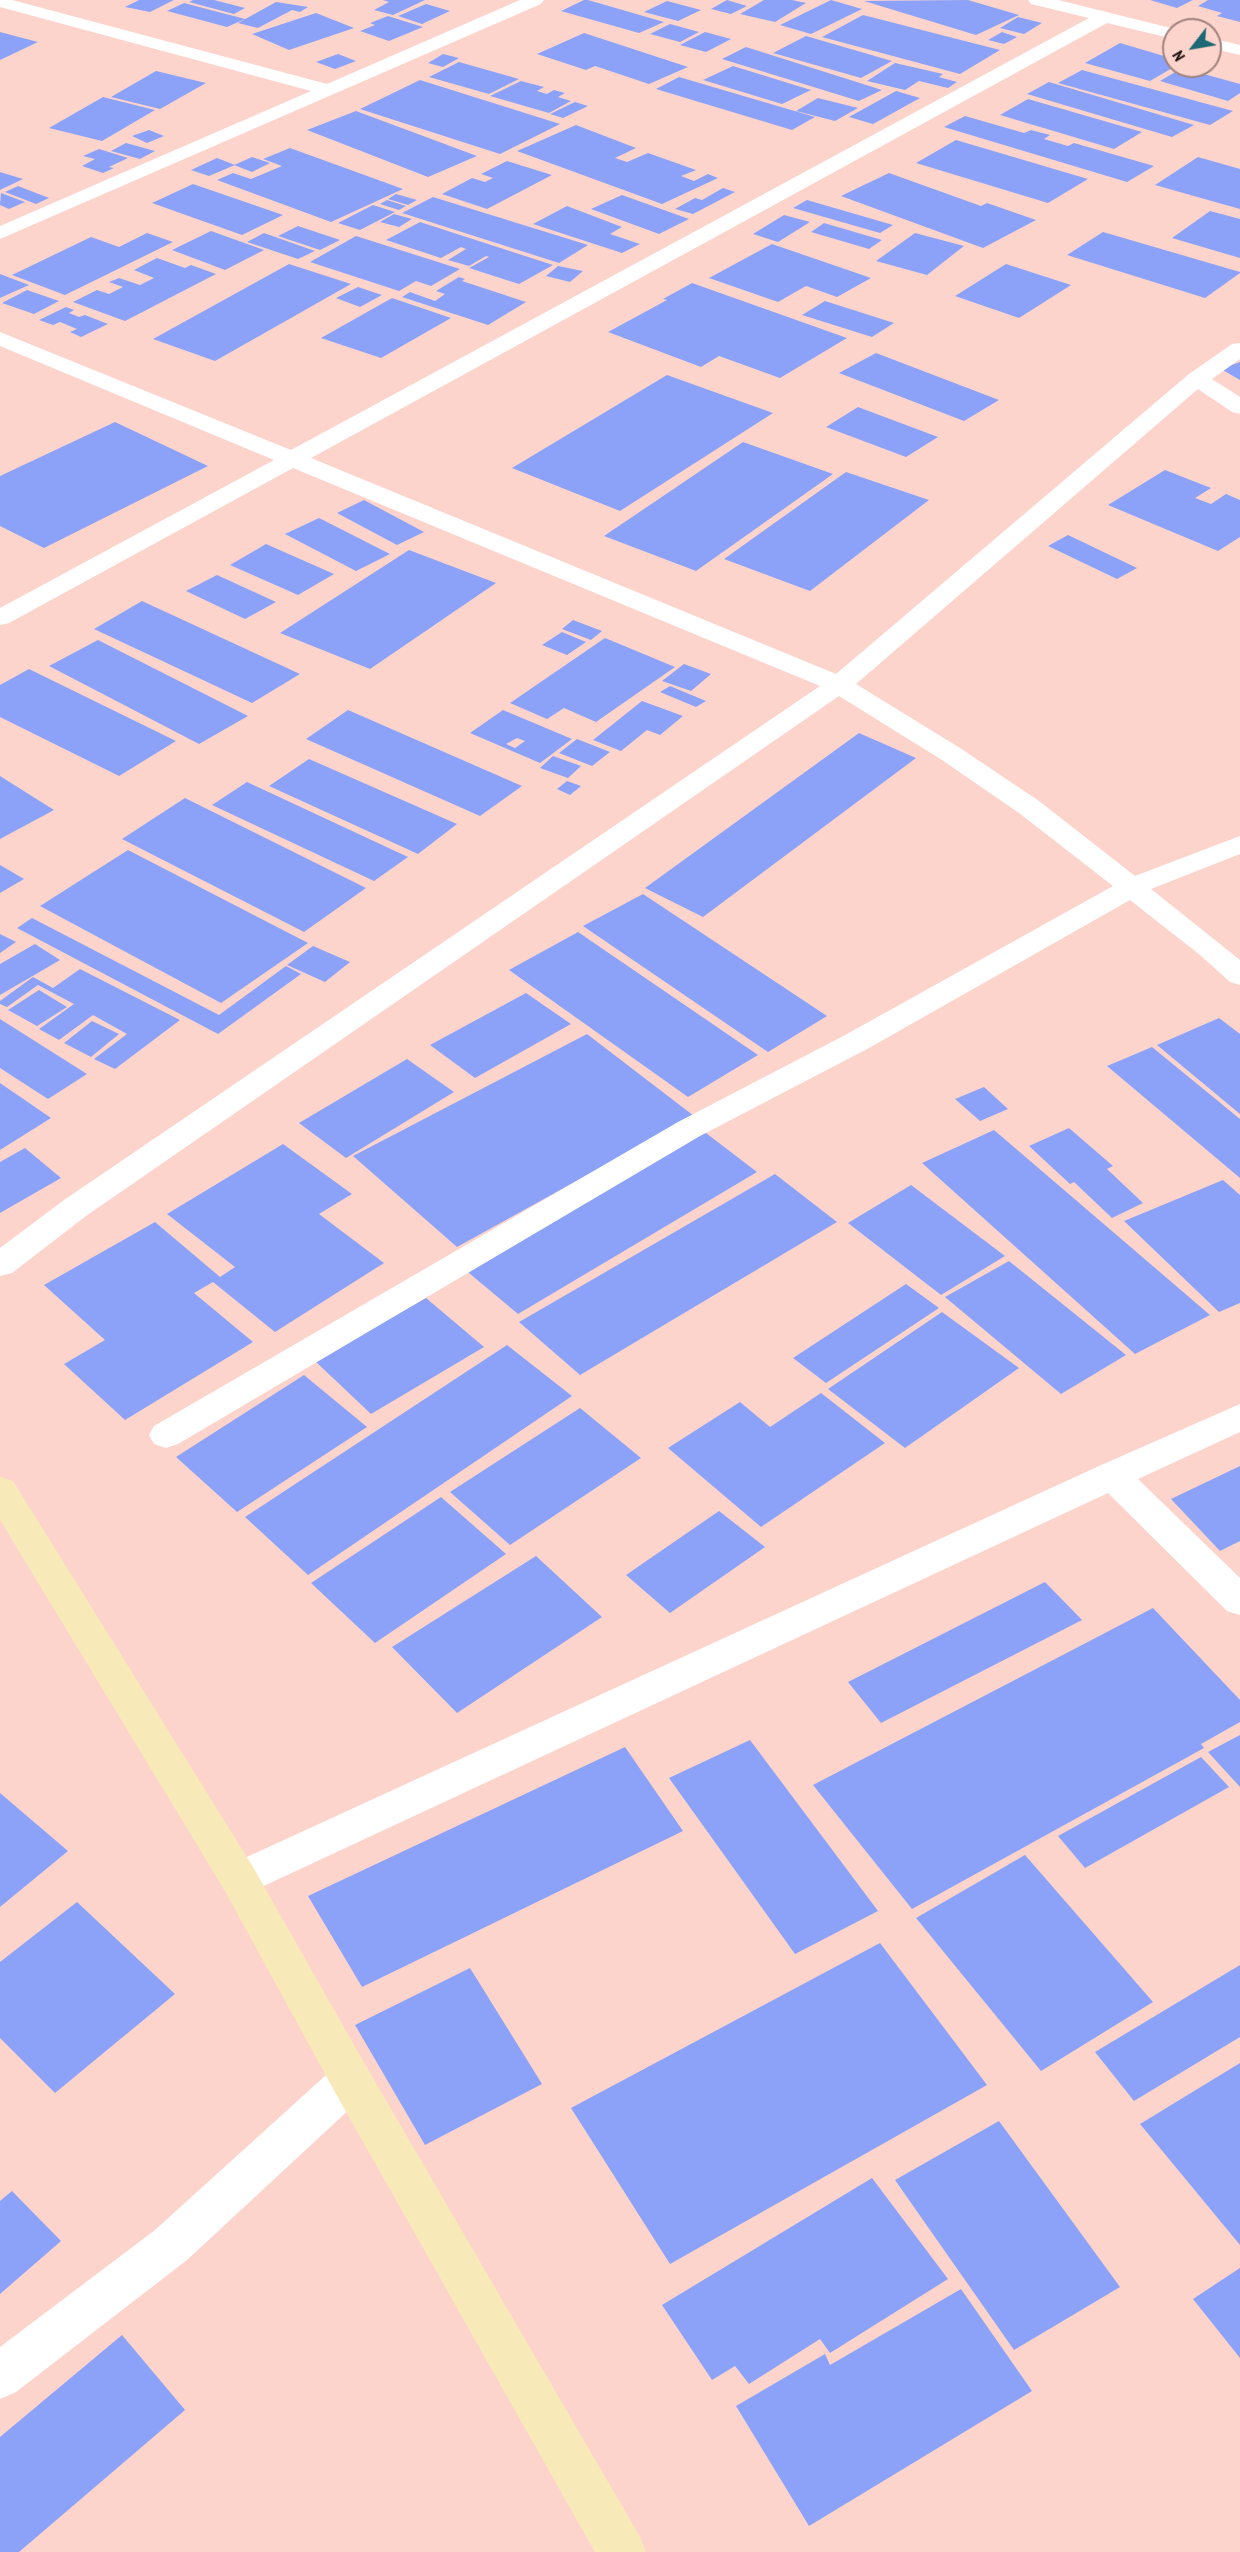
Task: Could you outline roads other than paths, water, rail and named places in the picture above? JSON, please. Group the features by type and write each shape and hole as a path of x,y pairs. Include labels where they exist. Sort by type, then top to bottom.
{"street":[{"path":"0,233 535,0"},
{"path":"1037,0 1162,31"},
{"path":"0,2 329,90"},
{"path":"0,618 1104,18"},
{"path":"1222,46 1240,50"},
{"path":"0,338 839,685 951,754 1029,807 1132,887 1240,976"},
{"path":"0,1265 85,1201 839,685 1197,380 1240,349"},
{"path":"1197,380 1240,406"},
{"path":"166,1435 689,1129 858,1041 1132,887 1240,844"},
{"path":"239,1879 1240,1417"},
{"path":"1112,1475 1240,1601"},
{"path":"0,1490 239,1879 351,2080 622,2552"},
{"path":"0,2376 171,2245 351,2080"}]}
